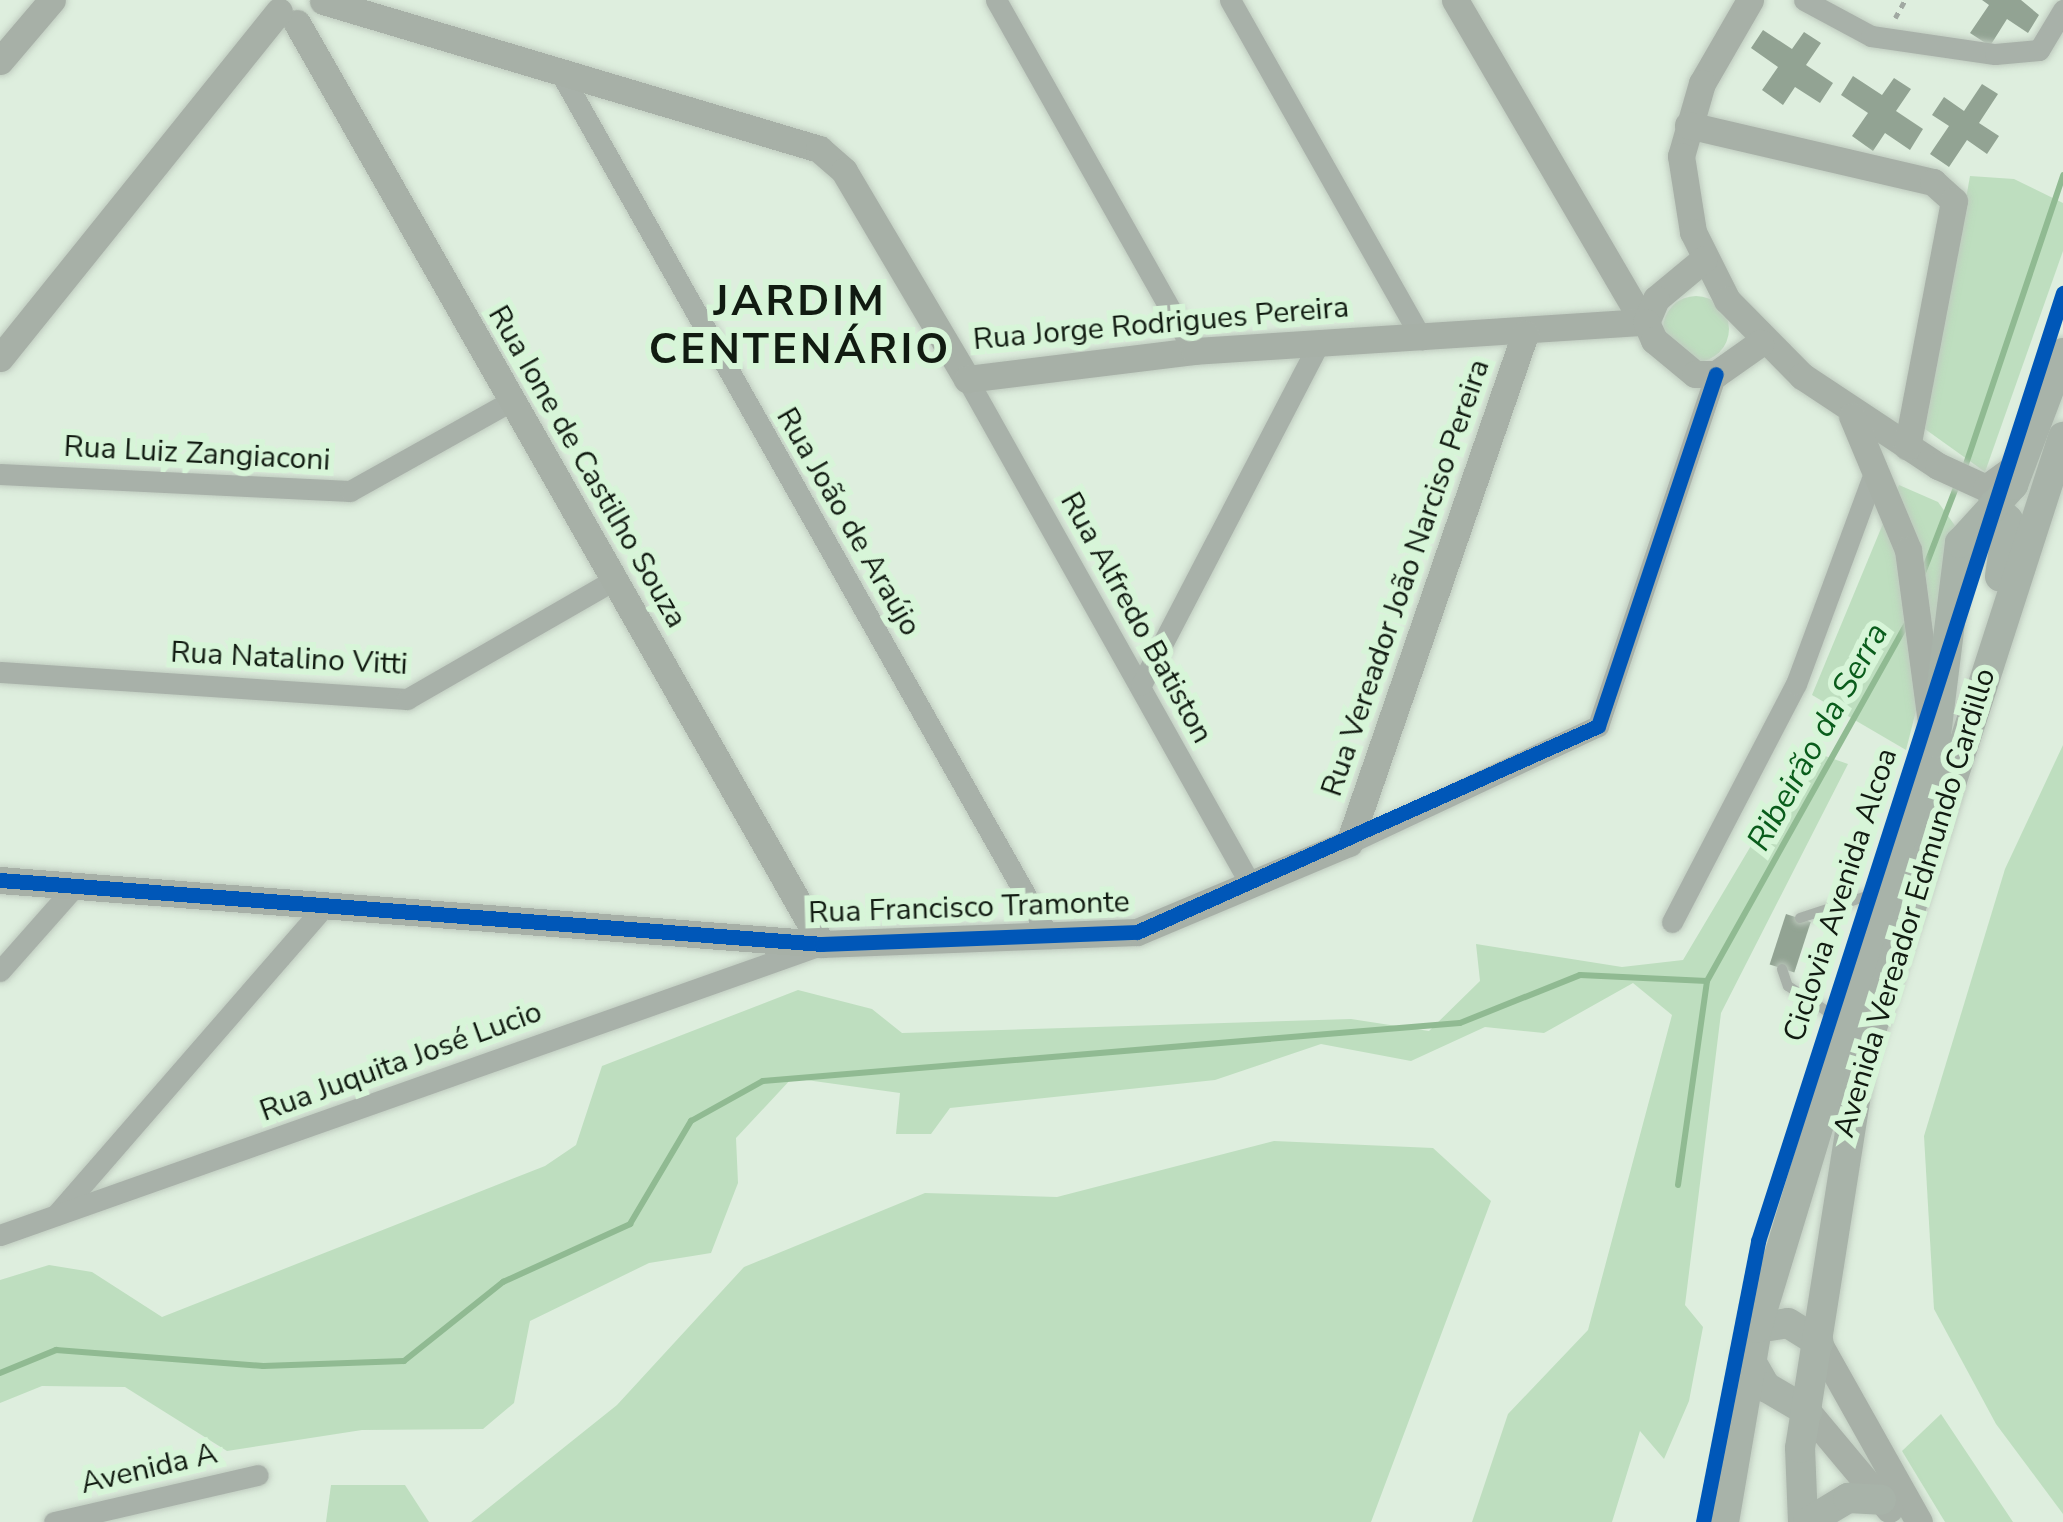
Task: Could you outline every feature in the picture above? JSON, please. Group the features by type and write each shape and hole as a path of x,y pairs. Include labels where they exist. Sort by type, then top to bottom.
{"main road":[{"name":"Avenida Vereador Edmundo Cardillo","path":"1724,1522 1757,1328 1845,1023 1935,743 1960,543 1984,496 2030,448 2063,353"},
{"name":"Avenida Vereador Edmundo Cardillo","path":"1806,1522 1807,1411 1861,1062 1969,716 2063,437"},
{"path":"1969,716 2008,532 1984,496"},
{"path":"1757,1328 1788,1324 1818,1342"},
{"path":"1749,1358 1766,1387 1807,1411"},
{"path":"1806,1522 1848,1498 1892,1511"}],"street":[{"path":"0,61 52,0"},
{"path":"0,358 284,11 323,0"},
{"name":"Rua Jorge Rodrigues Pereira","path":"323,0 819,149 844,171 967,379 1193,351 1525,334 1645,322"},
{"path":"996,0 1193,351"},
{"path":"1230,0 1422,340"},
{"path":"1455,0 1645,322 1681,369 1716,374 1760,343"},
{"path":"1750,0 1688,124 1682,181 1704,259 1760,343 1852,416 1984,496"},
{"path":"1804,0 1870,37 1994,54 2038,50 2063,10"},
{"name":"Rua Ione de Castilho Souza","path":"284,11 616,579 822,944"},
{"name":"Rua João de Araújo","path":"560,72 1049,938"},
{"path":"1688,124 1933,182 1954,201 1907,446"},
{"path":"1645,322 1669,284 1704,259"},
{"name":"Rua Vereador João Narciso Pereira","path":"1349,842 1525,334"},
{"path":"1141,685 1320,341"},
{"name":"Rua Francisco Tramonte","path":"0,880 822,944 1137,932 1252,887 1598,726 1716,374"},
{"name":"Rua Alfredo Batiston","path":"967,379 1252,887"},
{"name":"Rua Luiz Zangiaconi","path":"0,474 350,491 512,400"},
{"path":"1852,416 1908,550 1920,608 1935,743"},
{"path":"1672,922 1796,684 1876,468"},
{"name":"Rua Natalino Vitti","path":"0,672 407,699 616,579"},
{"path":"0,971 77,884"},
{"path":"54,1218 327,903"},
{"name":"Rua Juquita José Lucio","path":"0,1235 822,944"},
{"path":"1818,1342 1919,1522"},
{"path":"1807,1411 1892,1511"},
{"name":"Avenida A","path":"54,1522 258,1474"}],"lane":[{"path":"1800,918 1888,889"},
{"path":"1782,969 1788,986 1845,1023"}],"green space":[{"path":"1970,176 2014,179 2063,203 2063,251 1985,472 1925,429"},
{"path":"1696,296 1719,306 1729,329 1719,352 1696,362 1673,352 1663,329 1673,306"},
{"path":"1899,485 1938,502 1961,534 1906,750 1812,695"},
{"path":"2063,745 2063,1514 1996,1424 1934,1309 1924,1136 2005,869"},
{"path":"1808,750 1848,764 1721,1013 1685,1305 1703,1327 1689,1401 1664,1459 1640,1431 1612,1522 1472,1522 1508,1414 1588,1330 1672,1015 1633,983 1544,1033 1485,1027 1411,1061 1321,1044 1215,1080 950,1108 931,1134 896,1134 900,1093 792,1078 736,1138 738,1183 711,1253 649,1263 530,1321 514,1403 483,1429 362,1430 227,1451 125,1387 42,1386 0,1403 0,1280 49,1265 92,1272 162,1317 545,1166 576,1145 602,1066 798,990 872,1009 902,1033 1351,1019 1429,1031 1480,981 1476,944 1622,967 1683,960"},
{"path":"1274,1141 1433,1148 1491,1201 1371,1522 471,1522 617,1405 744,1267 925,1193 1057,1197"},
{"path":"1941,1414 2013,1522 1945,1522 1902,1451"},
{"path":"331,1485 405,1485 429,1522 326,1522"}],"building":[{"path":"1982,0 2021,0 2039,15 2028,33 2007,19 1990,46 1970,33 1989,5"},
{"path":"1763,30 1792,49 1804,32 1821,43 1806,65 1833,83 1820,103 1795,87 1783,105 1762,90 1778,67 1751,48"},
{"path":"1853,76 1882,95 1894,78 1911,89 1896,111 1923,129 1910,150 1885,133 1873,151 1852,136 1868,113 1841,95"},
{"path":"1982,84 1998,94 1979,123 1999,136 1987,154 1967,140 1949,167 1930,154 1949,126 1932,115 1944,97 1964,111"},
{"path":"1786,914 1811,922 1794,972 1770,964"}],"waterway":[{"name":"Ribeirão da Serra","path":"1965,467 2063,175"},
{"name":"Ribeirão da Serra","path":"1923,573 1957,485"},
{"name":"Ribeirão da Serra","path":"1678,1185 1707,981 1906,625"},
{"path":"0,1373 56,1350 263,1366 404,1361 503,1282 630,1224 691,1121 763,1081 1460,1023 1580,975 1707,981"}],"cycle path":[{"name":"Ciclovia Avenida Alcoa","path":"1703,1522 1758,1241 2063,293"},
{"path":"0,880 822,944 1137,932 1598,726 1716,374"}],"district":[{"name":"JARDIM CENTENÁRIO","path":"800,326"}]}
